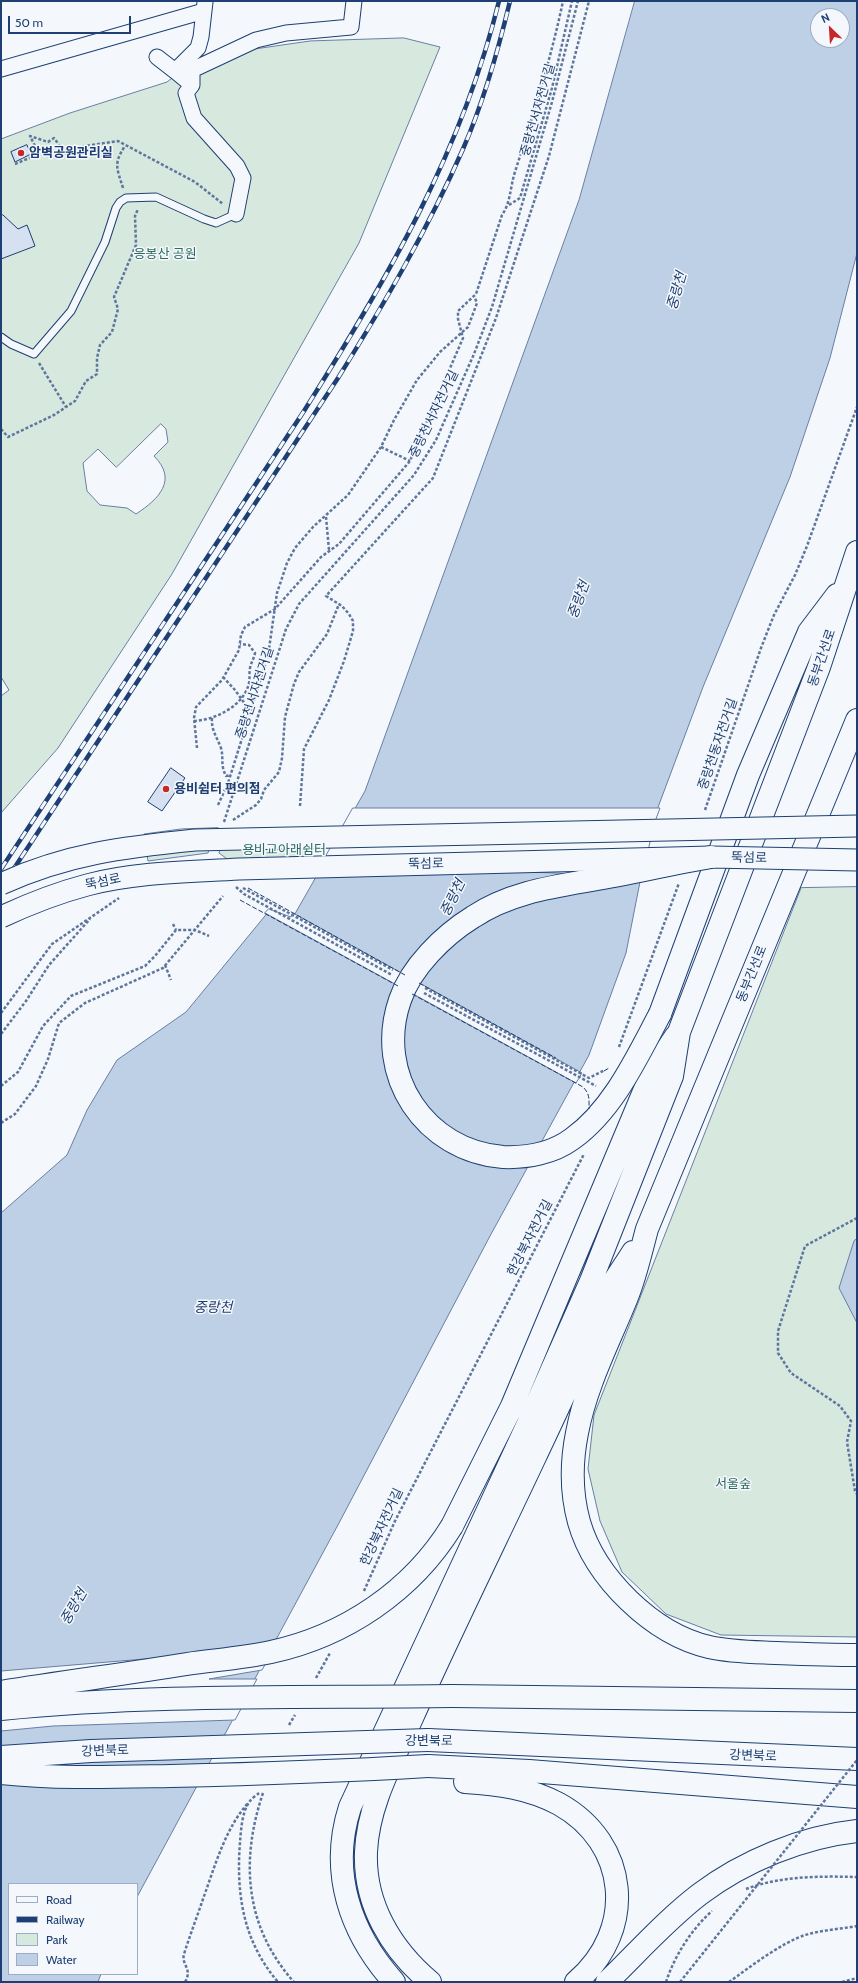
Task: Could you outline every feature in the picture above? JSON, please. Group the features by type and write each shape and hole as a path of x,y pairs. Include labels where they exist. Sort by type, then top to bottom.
{"highway":[{"name":"동부간선로","path":"679,1032 820,668 857,552"},
{"path":"711,857 544,888 507,900 473,917 434,950 409,982 400,998 396,1014 393,1045 394,1058 398,1073 409,1099 427,1123 438,1133 464,1148 492,1156 523,1157 555,1148 571,1140 586,1128 604,1107 624,1078 660,1014 748,775 809,632 847,581"},
{"name":"동부간선로","path":"647,1229 857,720"},
{"path":"1,1692 240,1657 302,1644 332,1632 363,1616 416,1574 439,1547 452,1526 512,1406 653,1070 679,1032"},
{"path":"394,1982 373,1956 363,1940 349,1906 342,1872 346,1821 358,1786 527,1426 591,1281 672,1076 679,1032"},
{"path":"647,1229 628,1295 596,1370 584,1404 577,1433 572,1464 573,1493 580,1524 592,1553 611,1580 632,1604 655,1623 681,1637 709,1647 736,1651 857,1655"},
{"path":"430,1982 403,1957 393,1944 378,1914 371,1893 367,1870 367,1837 371,1819 382,1786 428,1683 565,1394 609,1290 647,1229"},
{"path":"1,1709 75,1703 174,1698 452,1696 857,1701"},
{"name":"강변북로","path":"1,1758 83,1752 428,1740 857,1760"},
{"path":"1,1773 28,1776 130,1776 428,1773 529,1770 857,1797"},
{"path":"428,1773 495,1784 530,1792 558,1804 570,1812 593,1832 601,1843 613,1871 618,1899 617,1912 609,1939 602,1952 583,1976 576,1982"},
{"path":"607,1982 685,1906 717,1883 756,1862 803,1843 823,1837 857,1831"}],"main road":[{"path":"1,884 50,864 86,854 127,847 195,840 857,826"},
{"name":"뚝섬로","path":"1,917 56,893 89,884 148,874 239,868 711,857 857,860"}],"street":[{"path":"236,214 243,178 237,166 194,118 186,93 192,85 192,70 256,40 286,33 351,27 354,1"},
{"path":"1,69 205,6 198,48 175,72"},
{"path":"157,57 192,85"}],"lane":[{"path":"1,337 11,344 34,354 71,311 106,242 116,208 120,202 126,198 156,197 216,223 236,214"}],"path":[{"path":"197,748 194,721 196,707 223,678 237,654 245,626 275,609 321,557 339,544 410,461 463,338 458,319 458,311 476,294 502,215 508,204 514,173 555,42 563,1"},
{"path":"508,204 520,198 552,88 572,1"},
{"name":"중랑천서자전거길","path":"222,828 286,629 292,617 308,593 403,488 422,464 436,440 463,379 492,307 552,102 578,1"},
{"path":"300,806 304,749 329,700 344,661 353,630 353,621 349,614 339,604 326,596 433,478 498,311 549,156 589,1"},
{"path":"15,164 39,154 30,136 48,142 54,138 66,154 86,146 118,141 194,182 236,214"},
{"path":"125,146 117,158 116,165 126,198"},
{"path":"1,429 8,437 66,407 75,401 86,381 97,374 97,358 100,345 112,332 118,309 114,297 136,245 135,216 145,197"},
{"path":"218,805 231,775 268,656 277,593 287,563 295,548 348,495 381,447 417,380 440,352 462,333 470,323 477,303 474,296"},
{"path":"34,354 66,407"},
{"name":"중랑천동자전거길","path":"703,815 761,648 774,615 795,575 807,546 857,407"},
{"path":"381,447 410,461"},
{"path":"326,517 329,550"},
{"path":"232,821 261,800 264,790 279,772 282,758 285,717 294,684 299,672 327,634 339,604"},
{"path":"194,721 212,718 228,710 241,697 249,683 249,670 255,653 249,645 240,644"},
{"path":"223,678 241,697 250,712"},
{"path":"212,718 211,727 222,757 221,765 226,776 231,775"},
{"path":"234,881 399,974"},
{"path":"617,1054 679,882"},
{"path":"1,1013 52,944 121,896"},
{"path":"1,1123 15,1114 36,1086 48,1059 59,1023 85,1003 163,968 223,896"},
{"path":"1,1034 26,1001 49,965 92,916"},
{"path":"173,924 176,930"},
{"path":"1,1086 18,1072 44,1026 71,996 145,966 176,930 195,930 210,936"},
{"path":"165,965 171,980"},
{"path":"420,985 589,1078 605,1070"},
{"path":"597,1092 596,1086 600,1082"},
{"name":"한강북자전거길","path":"362,1594 395,1521 585,1153"},
{"path":"857,1218 805,1246 778,1331 778,1353 791,1373 840,1406 851,1420 848,1442 855,1491 857,1494"},
{"path":"313,1683 332,1649"},
{"path":"286,1731 297,1710"},
{"path":"680,1982 857,1760"},
{"path":"185,1982 189,1971 183,1956 214,1868 237,1816 264,1788 256,1812 252,1838 250,1873 252,1899 256,1920 264,1939 279,1964 294,1982"},
{"path":"250,1801 241,1830 239,1856 239,1890 241,1906 249,1935 255,1948 263,1962 278,1982"},
{"path":"741,1891 764,1883 788,1880 857,1877"},
{"path":"666,1982 679,1952 700,1924 713,1910"},
{"path":"729,1982 751,1966 804,1936 818,1931 857,1926"},
{"path":"842,1982 857,1978"}],"green space":[{"name":"응봉산 공원","path":"404,38 440,47 359,243 172,574 58,748 1,813 1,696 9,690 1,677 1,139 70,113 167,82 199,57 310,41","holes":["161,424 166,429 168,442 154,456 165,473 165,481 163,488 152,502 136,514 127,508 100,505 87,491 83,463 98,449 116,467"]},
{"name":"용비교아래쉼터","path":"218,828 208,853 148,861 144,834 181,829"},
{"name":"용비교아래쉼터","path":"329,828 293,873 230,861 219,853 226,829"},
{"name":"서울숲","path":"857,887 857,1637 721,1635 666,1614 622,1572 600,1521 588,1469 594,1415 801,888"}],"water":[{"name":"중랑천","path":"635,1 857,1 857,253 830,358 790,477 703,687 651,826 626,953 589,1055 490,1236 339,1523 138,1895 138,1883 8,1883 8,1975 101,1975 98,1982 1,1982 1,1213 67,1155 87,1110 117,1060 186,1012 269,911 292,919 365,791 579,200"},
{"path":"857,1239 857,1323 839,1288 854,1241"}],"pier":[{"path":"353,808 660,808 653,827 643,876 527,872 317,872"},
{"path":"269,909 291,917 293,913 582,1073 576,1083 265,913"},
{"path":"276,1645 262,1670 209,1679 257,1679 235,1720 53,1726 1,1731 1,1671 228,1652"}],"building":[{"name":"암벽공원관리실","path":"27,145 31,154 15,162 11,152"},
{"path":"3,215 18,229 27,225 35,246 1,259 1,216"},
{"path":"171,768 185,778 162,811 148,802"}],"railway":[{"path":"1,869 304,411 364,313 392,264 443,163 483,57 499,1"},
{"path":"1,888 338,378 389,294 435,208 471,131 490,76 510,1"}],"fence":[{"path":"248,888 405,975"},
{"path":"240,900 398,986"},
{"path":"419,983 556,1058"},
{"path":"412,994 583,1087 588,1094 589,1109"},
{"path":"604,1071 609,1068"}],"place":[{"name":"암벽공원관리실","path":"21,153"},
{"name":"용비쉼터 편의점","path":"166,789"}]}
